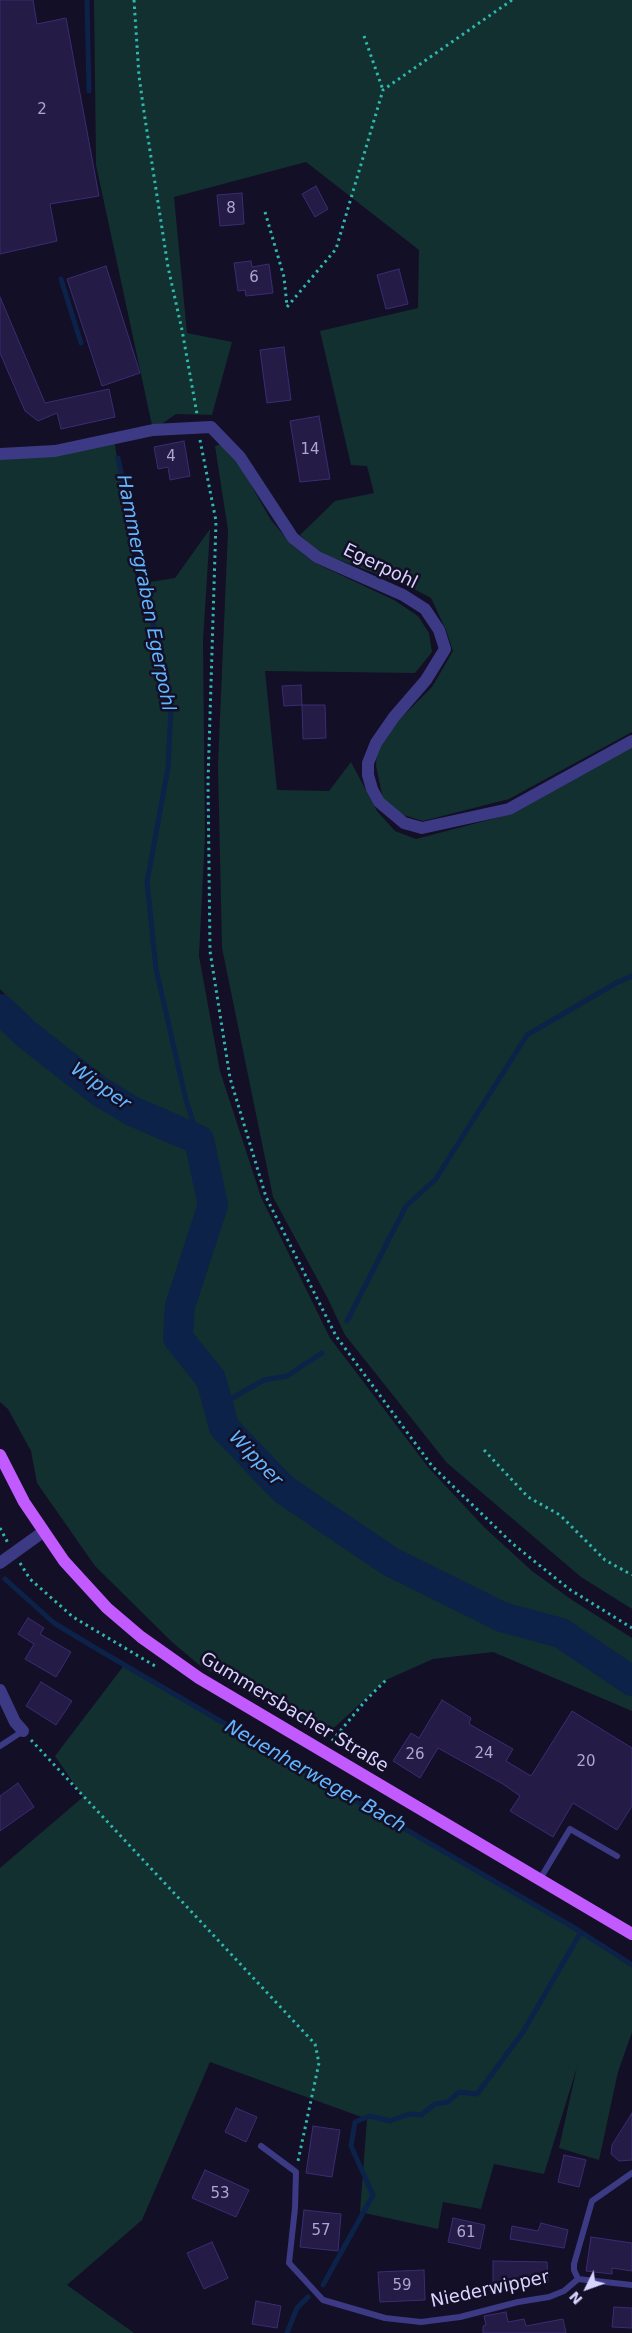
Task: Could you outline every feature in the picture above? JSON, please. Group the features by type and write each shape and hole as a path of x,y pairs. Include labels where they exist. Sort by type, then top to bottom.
{"main road":[{"name":"Gummersbacher Straße","path":"0,1455 43,1532 85,1586 141,1637 199,1678 632,1934"}],"street":[{"name":"Egerpohl","path":"0,454 55,451 153,430 212,427 240,457 293,538 317,557 410,600 425,610 439,630 445,649 426,680 394,717 376,743 368,763 368,776 379,802 404,823 422,828 509,809 632,741"},
{"path":"0,1563 43,1532"},
{"path":"0,1690 15,1722 23,1731"}],"lane":[{"path":"0,1746 23,1731"},
{"path":"540,1879 570,1829 617,1856"},
{"path":"261,2146 296,2172"},
{"name":"Niederwipper","path":"296,2172 295,2208 289,2263 323,2300 385,2318 421,2322 460,2317 518,2302 550,2298 564,2291 578,2279 574,2270 574,2264 592,2201 632,2173"},
{"path":"578,2279 632,2285"}],"path":[{"path":"134,0 138,76 168,267 182,330 197,412 197,427 216,521 209,771 210,951 230,1078 266,1197 336,1336 432,1466 513,1544 569,1589 632,1628"},
{"path":"383,90 512,0"},
{"path":"265,212 284,277 287,307 336,249 383,90 364,36"},
{"path":"484,1450 528,1497 560,1516 605,1560 632,1575"},
{"path":"324,1752 366,1700 386,1680"},
{"path":"23,1731 314,2044 319,2063 296,2172"}],"green space":[{"path":"94,0 632,0 632,732 509,799 423,821 397,813 383,799 376,766 377,749 400,719 432,687 453,651 446,630 431,598 406,585 318,552 300,535 335,501 374,493 367,466 351,465 320,331 418,308 419,250 306,162 174,197 187,333 232,342 212,415 176,414 153,430 96,165"},
{"path":"114,439 137,584 175,578 210,529 203,641 205,836 199,956 220,1071 261,1197 330,1338 428,1467 484,1527 532,1571 572,1600 632,1638 632,1711 493,1652 433,1659 386,1680 324,1737 198,1664 172,1642 95,1566 37,1483 31,1451 8,1409 0,1402 0,1020 30,1049 126,1117 167,1141 170,1117 131,1103 37,1029 0,989 0,454"},
{"path":"222,444 239,464 271,520 292,545 313,562 394,600 418,616 429,633 432,652 415,673 265,671 277,790 329,791 351,762 377,811 395,831 416,839 511,814 632,743 632,1609 581,1577 447,1463 345,1335 327,1297 273,1197 222,948 218,765 228,530 215,446"},
{"path":"125,1664 578,1928 632,1962 632,2032 618,2072 599,2160 559,2148 577,2067 544,2174 494,2164 481,2209 443,2202 438,2229 360,2212 367,2119 210,2062 142,2220 67,2285 134,2333 0,2333 0,1868 83,1797 55,1756"}],"building":[{"path":"0,0 33,0 37,24 66,18 99,196 50,204 57,241 0,254"},
{"path":"316,186 328,209 315,217 302,194"},
{"path":"242,193 244,224 220,226 217,195"},
{"path":"251,261 252,267 269,264 273,293 246,296 245,290 238,291 234,263"},
{"path":"106,266 140,373 102,386 67,279"},
{"path":"399,269 408,304 386,309 377,275"},
{"path":"0,297 45,403 109,389 115,417 61,429 57,413 38,421 25,411 0,353"},
{"path":"284,347 291,400 267,403 260,350"},
{"path":"319,416 330,479 300,482 290,421"},
{"path":"184,441 190,476 170,480 168,467 158,469 154,447"},
{"path":"301,685 302,705 284,706 282,686"},
{"path":"302,705 325,705 326,738 303,739"},
{"path":"28,1618 44,1628 40,1634 71,1652 56,1677 25,1659 34,1644 18,1634"},
{"path":"41,1682 72,1701 56,1725 26,1706"},
{"path":"442,1700 471,1718 469,1724 513,1749 506,1761 531,1776 572,1711 632,1748 632,1806 617,1830 573,1803 553,1837 510,1811 520,1796 503,1784 438,1748 420,1778 393,1761 411,1733 419,1738"},
{"path":"18,1783 34,1807 0,1831 0,1796"},
{"path":"236,2108 257,2117 246,2142 225,2132"},
{"path":"632,2113 632,2160 619,2161 611,2154 612,2145"},
{"path":"313,2126 340,2130 332,2177 306,2173"},
{"path":"564,2155 586,2160 579,2187 558,2182"},
{"path":"205,2170 249,2190 236,2217 192,2198"},
{"path":"304,2210 341,2214 338,2251 300,2247"},
{"path":"453,2218 485,2225 480,2249 448,2242"},
{"path":"541,2223 568,2230 564,2248 510,2239 512,2226 538,2231"},
{"path":"591,2237 632,2243 632,2271 612,2268 612,2274 586,2271"},
{"path":"212,2242 228,2278 204,2289 187,2253"},
{"path":"493,2261 547,2262 548,2283 493,2283"},
{"path":"424,2270 425,2300 380,2302 378,2272"},
{"path":"256,2301 281,2306 277,2328 252,2324"},
{"path":"614,2307 632,2308 632,2328 612,2327"},
{"path":"506,2312 508,2322 524,2319 526,2326 563,2319 566,2333 483,2333 483,2326 486,2325 484,2316"}],"waterway":[{"name":"Hammergraben Egerpohl","path":"87,0 89,91"},
{"name":"Hammergraben Egerpohl","path":"61,279 81,343"},
{"name":"Hammergraben Egerpohl","path":"118,458 171,709 168,768 147,882 156,969 186,1100 199,1140"},
{"path":"347,1321 406,1206 435,1180 527,1035 616,983 632,976"},
{"name":"Wipper","path":"0,1009 25,1033 99,1091 132,1111 199,1140 213,1205 180,1306 178,1338 211,1379 224,1427 283,1489 391,1562 502,1617 561,1633 632,1681"},
{"path":"218,1406 264,1380 287,1376 322,1353"},
{"name":"Neuenherweger Bach","path":"5,1579 54,1623 578,1930 632,1965"},
{"path":"323,2285 373,2195 351,2146 355,2122 370,2116 390,2121 409,2114 421,2115 435,2104 448,2102 459,2092 477,2094 523,2032 581,1932"},
{"path":"287,2333 297,2308 308,2297"}]}
